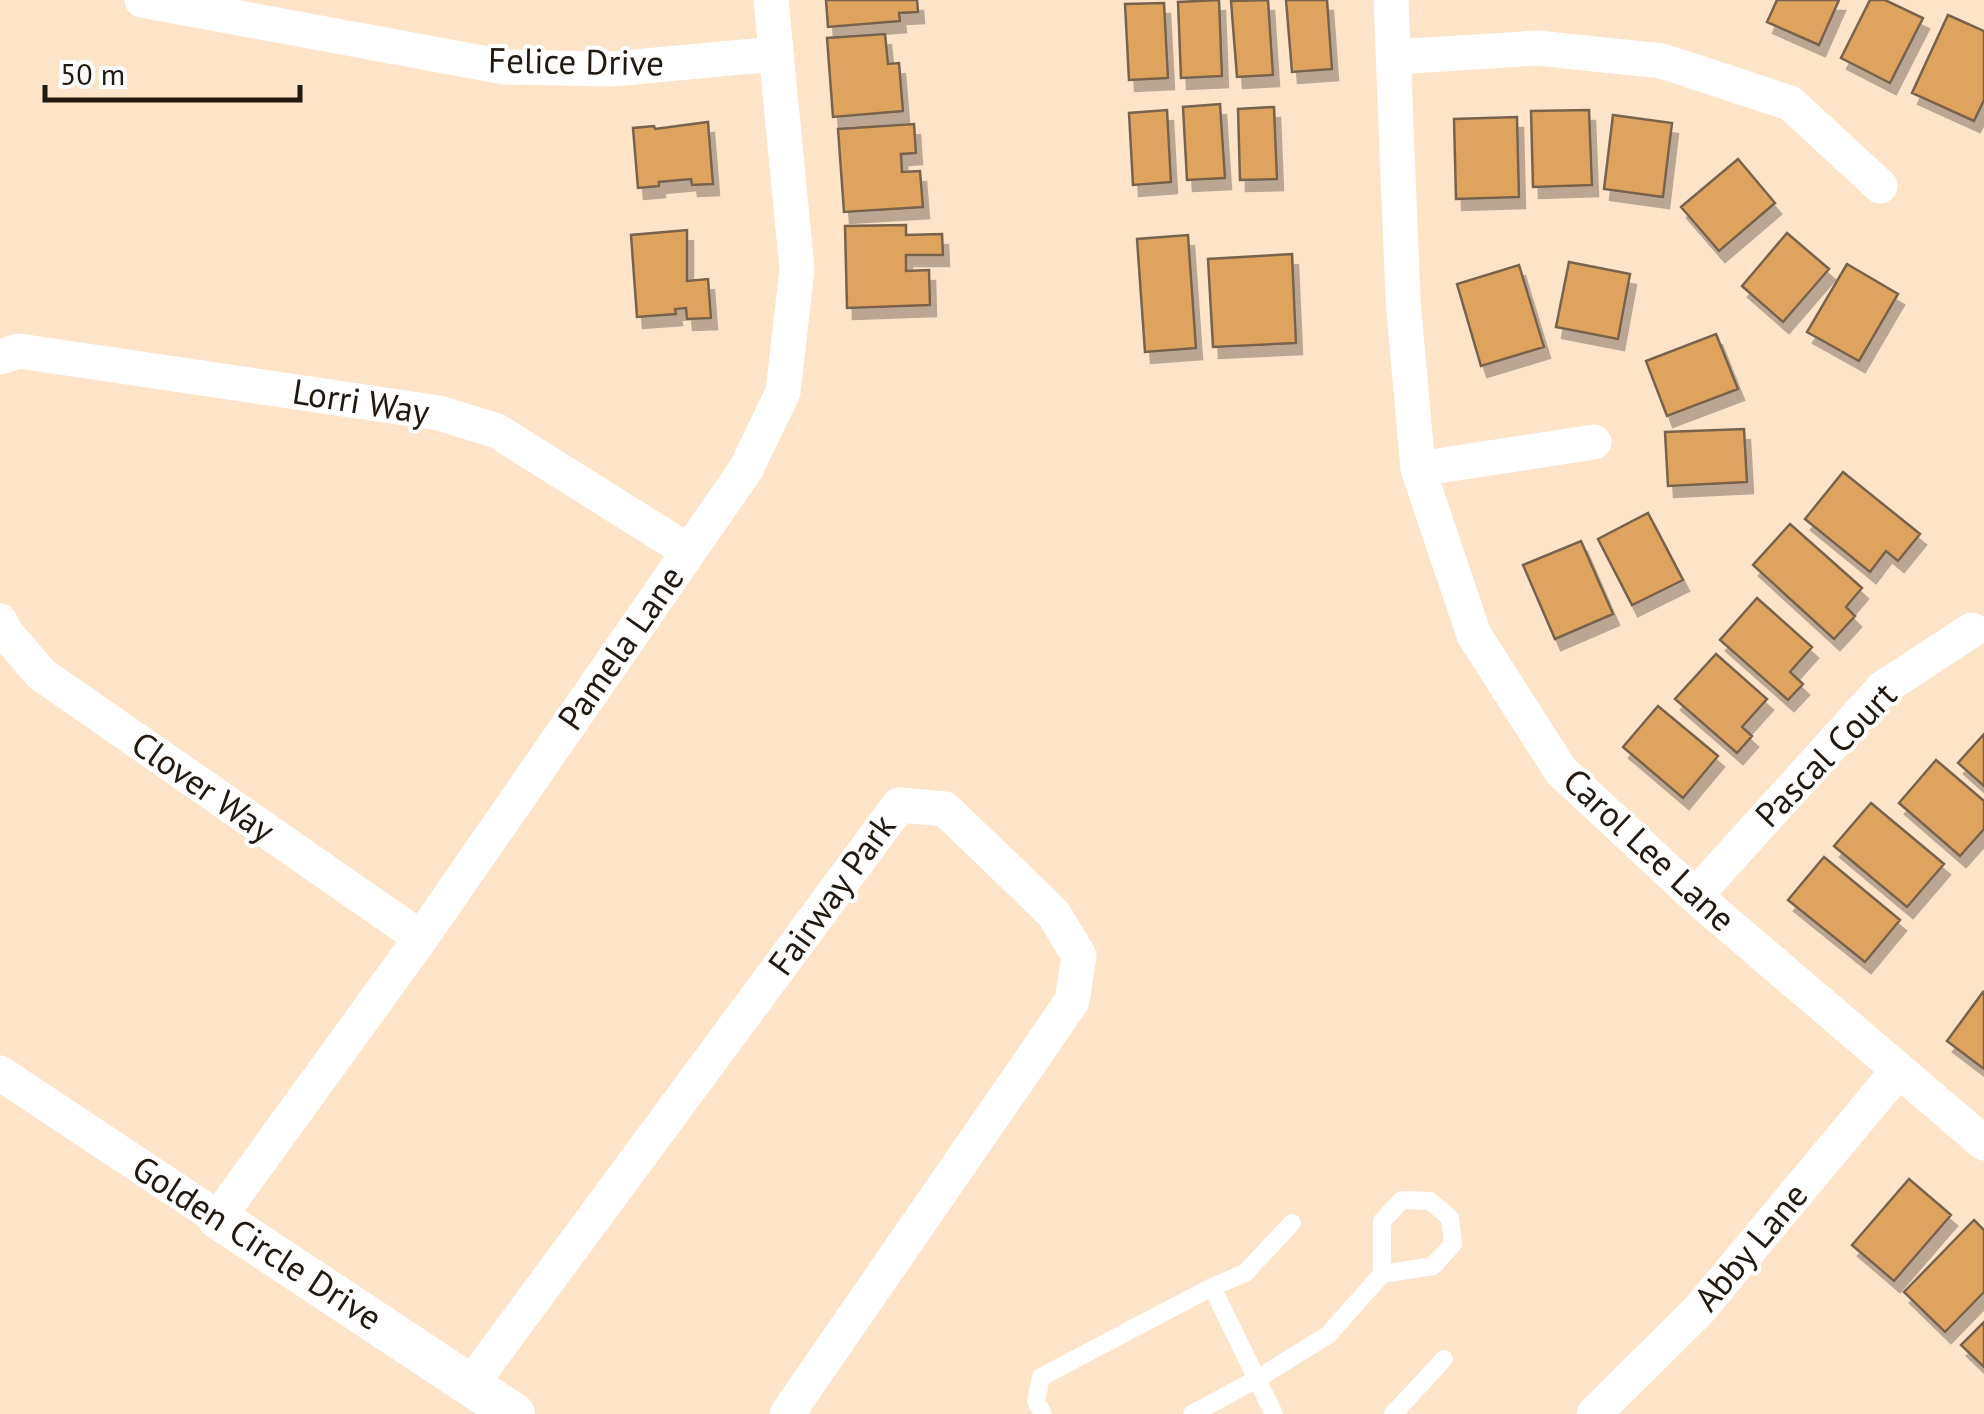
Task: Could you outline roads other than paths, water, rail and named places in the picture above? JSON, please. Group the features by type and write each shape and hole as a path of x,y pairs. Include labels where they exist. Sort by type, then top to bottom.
{"street":[{"name":"Felice Drive","path":"142,0 504,67 612,69 775,54"},
{"name":"Pamela Lane","path":"218,1218 421,938 746,469 783,392 797,269 771,0"},
{"name":"Carol Lee Lane","path":"1391,0 1403,300 1418,469 1474,635 1561,771 1695,896 1984,1143"},
{"path":"1394,57 1537,48 1662,61 1790,103 1880,186"},
{"name":"Lorri Way","path":"0,357 19,351 439,413 497,430 688,551"},
{"path":"1418,469 1594,442"},
{"name":"Clover Way","path":"0,621 4,632 40,674 421,938"},
{"name":"Pascal Court","path":"1695,896 1883,688 1972,630"},
{"name":"Fairway Park","path":"471,1384 898,805 946,809 1054,914 1079,956 1072,1001 787,1414"},
{"name":"Abby Lane","path":"1594,1414 1699,1310 1898,1070"},
{"name":"Golden Circle Drive","path":"0,1074 514,1414"}],"lane":[{"path":"1192,1414 1328,1335 1382,1274 1433,1266 1452,1244 1450,1218 1430,1201 1402,1200 1382,1221 1382,1274"},
{"path":"1043,1414 1036,1401 1041,1377 1245,1273 1292,1223"},
{"path":"1212,1287 1274,1414"},
{"path":"1394,1414 1444,1359"}]}
